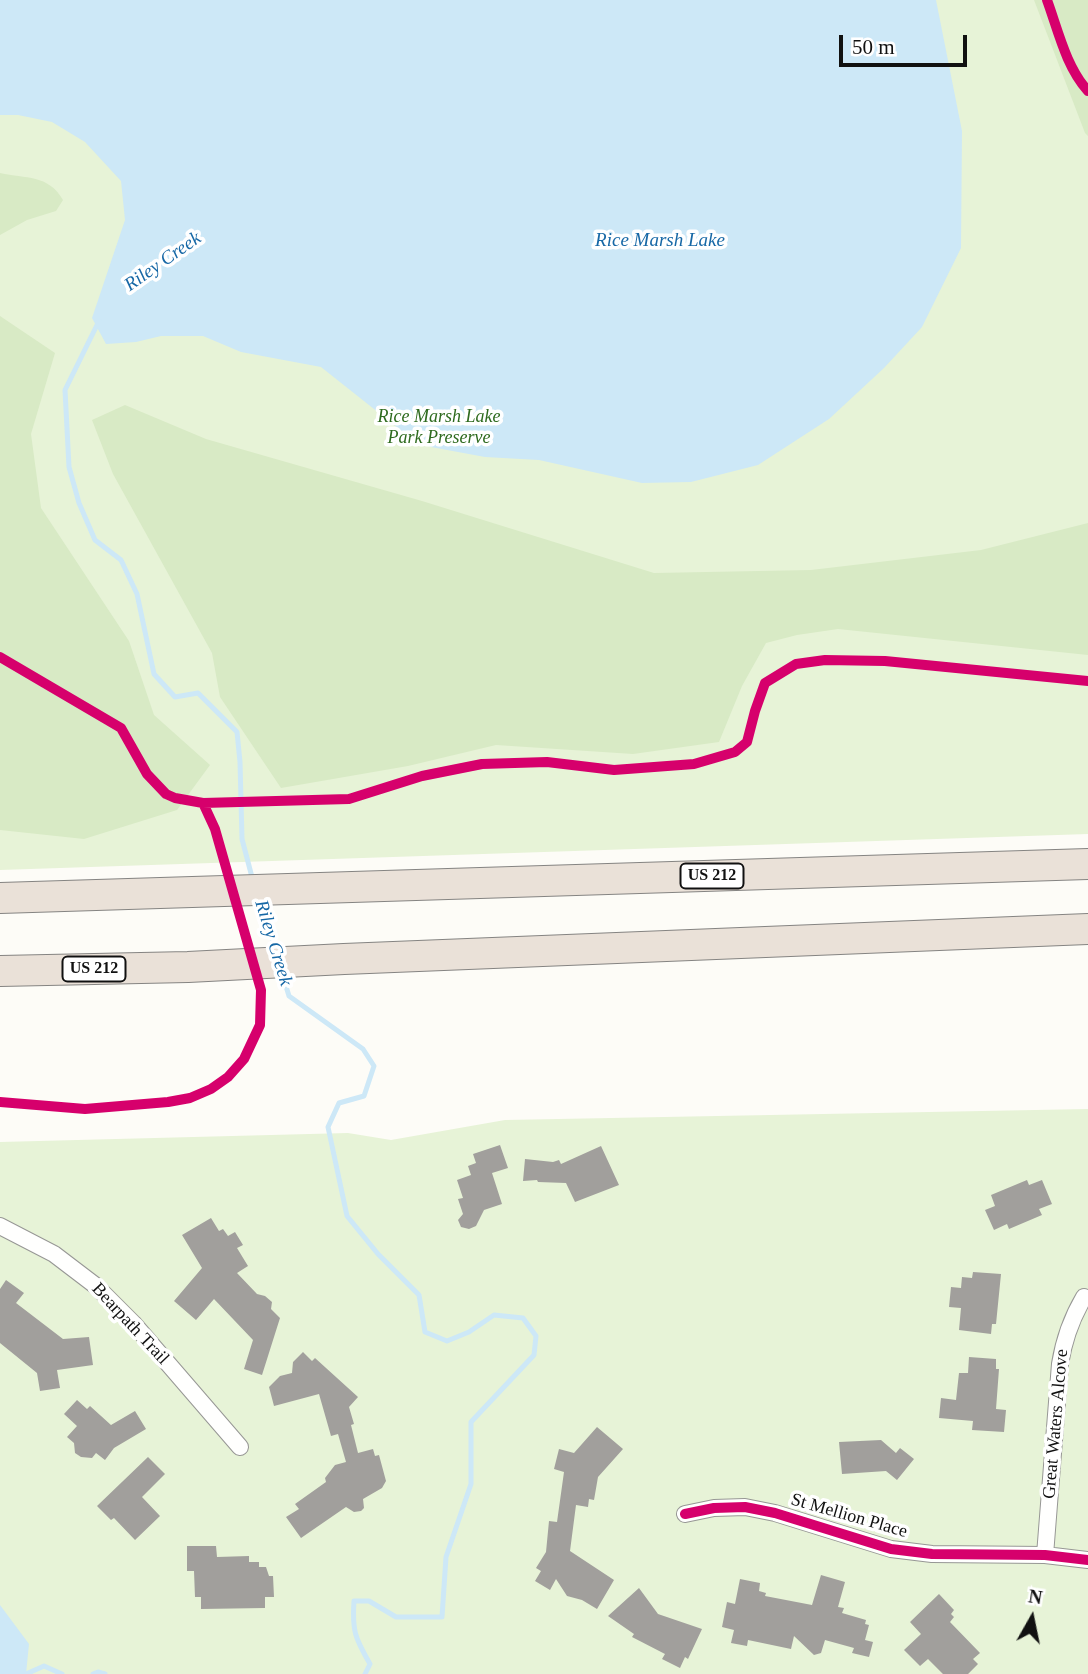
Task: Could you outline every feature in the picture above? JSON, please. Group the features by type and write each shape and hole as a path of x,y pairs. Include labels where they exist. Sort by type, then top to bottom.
{"highway":[{"name":"US 212","path":"0,898 1088,864"},
{"name":"US 212","path":"0,971 188,967 1088,929"}],"street":[{"name":"Bearpath Trail","path":"0,1226 54,1254 96,1286 133,1323 240,1447"},
{"name":"Great Waters Alcove","path":"1045,1555 1060,1364 1072,1318 1084,1297"},
{"name":"St Mellion Place","path":"685,1514 714,1508 745,1507 775,1513 891,1549 932,1554 1045,1555 1088,1560"}],"green space":[{"name":"Rice Marsh Lake Park Preserve","path":"0,0 1088,0 1088,834 0,870"},
{"path":"1034,0 1088,0 1088,136 1085,133"},
{"path":"0,173 43,182 63,200 56,211 27,220 0,235"},
{"path":"0,316 55,353 31,434 41,508 129,641 154,715 210,765 177,810 84,839 0,830"},
{"path":"125,405 206,439 422,501 654,573 811,570 981,550 1088,523 1088,655 838,629 797,635 766,643 742,686 719,742 633,754 496,745 408,766 281,788 220,697 212,653 113,474 92,420"},
{"path":"1088,1109 1088,1674 0,1674 0,1142 348,1133 391,1140 505,1120"}],"water":[{"name":"Rice Marsh Lake","path":"0,0 936,0 962,131 961,248 922,327 884,368 829,419 758,465 691,482 642,483 539,460 485,457 431,447 403,432 321,367 241,352 203,336 161,336 136,342 106,344 92,318 125,220 121,181 85,142 52,122 18,115 0,115"},
{"path":"0,1605 29,1644 26,1674 0,1674"}],"building":[{"path":"500,1145 508,1168 492,1173 502,1204 484,1210 476,1226 469,1229 461,1227 458,1220 463,1214 458,1199 463,1198 457,1180 471,1175 468,1166 476,1163 473,1154"},
{"path":"601,1146 619,1185 575,1202 566,1183 523,1181 525,1159 553,1162 559,1160 561,1164"},
{"path":"1027,1180 1029,1185 1042,1180 1052,1204 1039,1209 1042,1215 1009,1229 1007,1224 994,1230 985,1210 995,1206 991,1195"},
{"path":"211,1218 219,1231 223,1229 228,1236 235,1232 243,1245 237,1248 248,1266 237,1273 257,1294 272,1302 271,1309 280,1318 262,1375 244,1369 253,1340 214,1299 196,1320 174,1301 202,1268 182,1235"},
{"path":"973,1272 1001,1274 996,1324 992,1324 991,1334 959,1330 961,1308 949,1307 951,1287 961,1288 962,1277 972,1278"},
{"path":"6,1280 24,1293 16,1303 63,1339 89,1337 93,1365 57,1370 60,1388 40,1391 37,1373 0,1343 0,1289"},
{"path":"303,1352 312,1361 315,1358 358,1397 349,1407 358,1453 373,1449 375,1456 379,1455 386,1481 382,1488 363,1499 364,1508 361,1511 354,1512 346,1507 301,1538 286,1517 299,1509 295,1504 326,1482 325,1478 335,1465 346,1462 338,1434 331,1436 319,1394 274,1406 269,1387 280,1376 292,1373 293,1362"},
{"path":"969,1357 996,1359 996,1369 999,1369 996,1409 1006,1410 1004,1432 972,1430 973,1421 939,1418 941,1398 956,1400 959,1373 968,1373"},
{"path":"77,1400 87,1409 90,1406 111,1425 135,1411 146,1429 114,1448 105,1460 96,1453 92,1458 81,1457 75,1453 74,1443 67,1437 77,1426 64,1414"},
{"path":"597,1427 623,1449 598,1477 594,1500 589,1499 588,1507 576,1505 570,1551 614,1580 597,1609 582,1600 567,1596 556,1579 550,1590 535,1581 541,1571 536,1568 546,1552 549,1521 557,1522 564,1472 554,1469 559,1449 574,1453"},
{"path":"881,1440 896,1453 900,1448 914,1459 897,1480 886,1471 842,1474 839,1442"},
{"path":"148,1457 165,1474 142,1497 160,1516 135,1540 114,1518 111,1520 97,1506"},
{"path":"187,1546 216,1546 217,1557 249,1556 249,1562 259,1562 259,1567 266,1567 269,1576 273,1576 274,1597 265,1597 265,1608 201,1609 201,1597 195,1597 194,1571 187,1571"},
{"path":"821,1575 845,1582 838,1607 844,1608 842,1613 866,1620 865,1624 869,1625 865,1640 873,1642 869,1657 852,1653 854,1648 825,1640 821,1653 814,1655 794,1636 791,1649 748,1640 747,1646 731,1643 734,1630 722,1627 727,1602 735,1604 740,1579 760,1583 759,1591 766,1593 765,1596 812,1605"},
{"path":"639,1588 658,1614 702,1629 688,1659 685,1657 680,1668 662,1659 665,1654 632,1637 634,1634 608,1616"},
{"path":"939,1594 954,1610 951,1614 954,1617 950,1622 980,1653 973,1659 978,1664 968,1674 943,1674 928,1659 920,1666 904,1650 921,1634 910,1622"}],"waterway":[{"name":"Riley Creek","path":"99,321 65,390 69,467 79,503 95,540 121,560 137,594 154,674 175,697 198,693 237,732 242,839 253,881"},
{"name":"Riley Creek","path":"260,900 277,954"},
{"name":"Riley Creek","path":"281,970 289,996 363,1049 374,1066 364,1096 339,1103 328,1127 347,1216 378,1254 419,1295 425,1332 447,1341 469,1332 494,1315 523,1318 536,1336 534,1355 471,1422 471,1484 446,1557 442,1617 396,1617 369,1601 354,1601 356,1634 370,1664 365,1674"},
{"name":"Riley Creek","path":"26,1674 44,1666 62,1674"},
{"name":"Riley Creek","path":"93,1674 105,1674"}],"cycle path":[{"path":"1047,0 1068,60 1088,91"},
{"path":"0,657 121,728 147,774 166,794 203,803"},
{"path":"0,1102 85,1109 168,1102 190,1098 211,1089 228,1077 244,1059 260,1025 261,990 215,829 203,803 349,799 422,776 482,764 547,762 614,770 694,764 735,752 747,742 765,683 796,664 825,660 885,661 1088,681"},
{"path":"685,1514 714,1508 745,1507 775,1513 891,1549 932,1554 1045,1555 1088,1560"}]}
